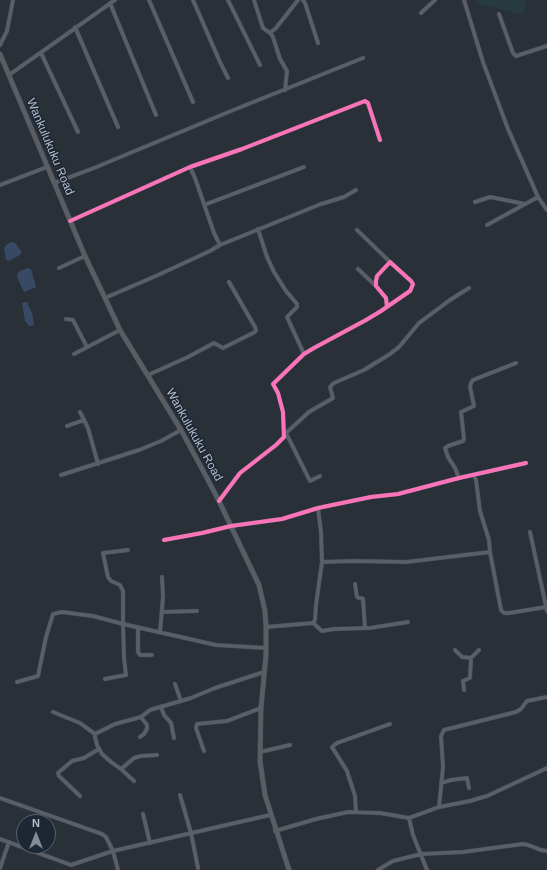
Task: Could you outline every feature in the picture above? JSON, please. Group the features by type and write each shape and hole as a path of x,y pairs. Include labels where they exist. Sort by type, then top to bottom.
{"main road":[{"name":"Wankulukuku Road","path":"0,54 85,256 120,330 181,430 219,501 259,584 263,599 266,627 266,648 260,708 260,752 264,795 289,870"}],"street":[{"path":"0,44 7,31 13,0"},
{"path":"9,75 115,0"},
{"path":"150,0 193,102"},
{"path":"199,0 194,1 228,78"},
{"path":"228,0 260,66"},
{"path":"254,0 263,28 270,33 275,42 280,59 287,71 285,90"},
{"path":"270,33 276,28 298,0"},
{"path":"303,0 318,43"},
{"path":"421,13 435,0"},
{"path":"464,0 508,129 538,197 547,210"},
{"path":"110,3 156,115"},
{"path":"499,14 513,53 516,56 547,46"},
{"path":"75,27 118,127"},
{"path":"41,53 78,132"},
{"path":"54,183 363,58"},
{"path":"70,220 190,167 365,101 368,103 380,140"},
{"path":"0,185 48,167"},
{"path":"190,167 214,233 220,245"},
{"path":"204,205 304,167"},
{"path":"105,298 210,251 220,245 321,204 344,197 356,190"},
{"path":"476,202 490,197 525,204"},
{"path":"487,225 538,197"},
{"path":"258,229 267,257 274,272 286,291 297,304 297,307 287,316 304,354"},
{"path":"320,476 310,481 285,435 278,393 273,384 304,354 356,326 387,307 410,291 413,284 357,230"},
{"path":"59,268 85,256"},
{"path":"376,286 377,276 390,262"},
{"path":"358,269 386,298 387,307"},
{"path":"148,375 213,344 223,348 255,332 256,330 229,282"},
{"path":"219,501 240,473 276,445 309,412 333,398 330,387 334,383 364,370 399,348 420,323 450,300 469,288"},
{"path":"66,319 73,320 87,347"},
{"path":"74,354 120,330"},
{"path":"459,478 445,448 463,441 464,439 461,412 474,406 470,387 471,383 473,380 516,363"},
{"path":"80,412 88,428 98,464"},
{"path":"67,426 84,420"},
{"path":"61,475 139,450 161,441 181,430"},
{"path":"164,540 231,526 282,519 318,508 371,497 398,494 526,463"},
{"path":"474,475 480,511 489,540 499,604 504,613 546,609 530,532"},
{"path":"313,623 315,620 322,562 321,532 318,508"},
{"path":"105,679 126,675 124,658 123,591 120,585 111,581 108,577 103,553 128,550"},
{"path":"322,562 406,562 490,552"},
{"path":"160,632 164,597 162,577"},
{"path":"355,584 357,597 363,599 365,628"},
{"path":"163,612 197,611"},
{"path":"17,682 38,676 46,637 53,614 56,612 69,612 93,616 216,645 266,648"},
{"path":"266,627 313,623 322,631 365,628 408,622"},
{"path":"138,627 138,652 140,656 152,655"},
{"path":"455,650 462,657 471,658"},
{"path":"464,690 463,681 470,678 471,658 479,650"},
{"path":"95,734 115,724 141,717 150,710 181,701 264,672"},
{"path":"175,684 181,701"},
{"path":"439,807 443,768 441,736 444,730 516,712 527,701 547,697"},
{"path":"161,707 164,715 171,723 174,738"},
{"path":"204,751 196,728 197,724 227,721 260,708"},
{"path":"53,712 80,723 95,734 99,749 111,762 134,781"},
{"path":"140,737 147,729 147,725 141,717"},
{"path":"356,812 355,796 347,771 332,747 337,743 390,724"},
{"path":"260,752 290,745"},
{"path":"80,796 62,779 58,773 72,761 84,758 99,749"},
{"path":"121,769 134,758 157,755"},
{"path":"275,831 316,818 348,812 380,813 409,818 439,807 487,796 547,768"},
{"path":"441,783 467,778 469,788"},
{"path":"180,795 191,833 198,868"},
{"path":"0,798 102,834 106,837 113,851 118,870"},
{"path":"143,814 150,843"},
{"path":"0,839 69,864 76,864 113,851 270,815"},
{"path":"409,818 413,836 427,870"},
{"path":"0,868 9,842"},
{"path":"381,869 393,861 421,854 463,852 523,844 547,851"}],"green space":[{"path":"476,0 525,0 524,15 475,3"}],"water":[{"path":"12,242 15,243 22,252 20,255 9,261 6,260 4,248 7,244"},
{"path":"27,268 31,269 36,287 24,292 17,277 18,272"},
{"path":"27,302 32,313 34,324 32,326 29,326 25,321 22,303"}],"cycle path":[{"path":"70,221 190,167 242,149 365,101 368,103 380,140"},
{"path":"219,501 240,473 284,437 283,412 278,393 273,384 304,354 366,320 381,311 410,291 413,284 411,281 390,262 377,276 376,281 376,286 386,298 387,307"},
{"path":"164,540 231,526 282,519 318,508 371,497 398,494 526,463"}]}
